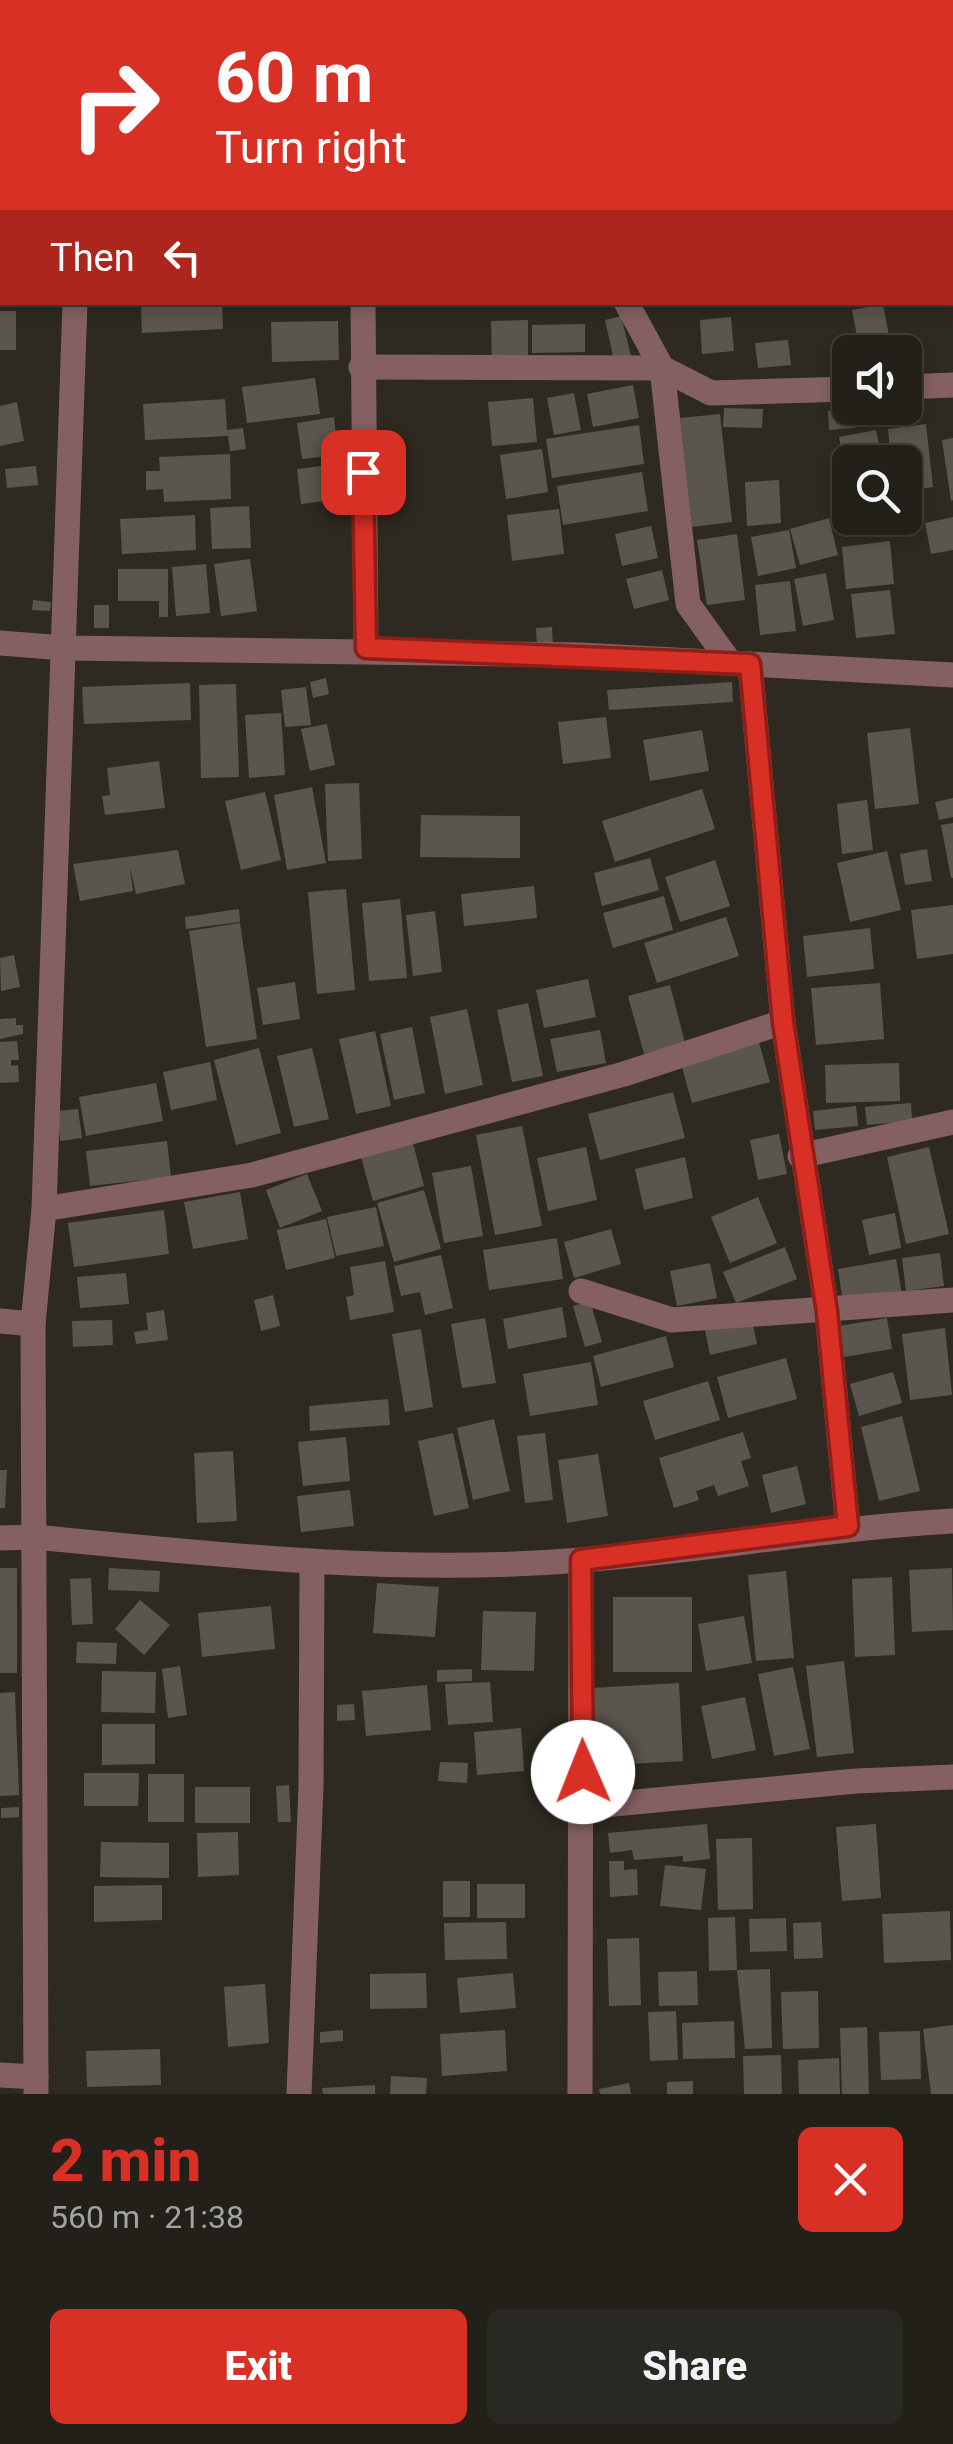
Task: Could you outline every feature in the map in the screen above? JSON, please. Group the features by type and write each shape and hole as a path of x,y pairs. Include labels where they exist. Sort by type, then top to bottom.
{"street":[{"path":"0,2075 36,2086 34,1324 44,1209 76,305"},
{"path":"364,305 361,367 366,648"},
{"path":"628,305 662,368 688,604 739,662 800,1156 827,1312 848,1526"},
{"path":"361,367 662,368 711,393 832,390"},
{"path":"922,386 953,385"},
{"path":"0,642 64,648 366,648 739,662 953,675"},
{"path":"44,1209 252,1175 624,1074 783,1022"},
{"path":"800,1156 953,1122"},
{"path":"581,1292 672,1320 827,1312 953,1300"},
{"path":"0,1322 34,1324"},
{"path":"0,1538 35,1537 312,1564 581,1560 848,1526 953,1521"},
{"path":"580,2094 581,1560"},
{"path":"299,2094 311,1786 312,1564"},
{"path":"583,1807 856,1781 953,1777"}],"building":[{"path":"141,305 222,305 223,329 142,333"},
{"path":"883,305 889,335 857,335 852,310"},
{"path":"0,311 16,311 16,350 0,350"},
{"path":"621,316 631,356 614,360 605,320"},
{"path":"731,317 734,351 702,354 700,320"},
{"path":"528,320 528,364 492,365 491,321"},
{"path":"338,321 339,360 272,362 271,322"},
{"path":"585,324 585,352 532,353 532,325"},
{"path":"788,340 791,365 758,368 755,343"},
{"path":"315,378 320,414 247,423 242,387"},
{"path":"633,385 639,418 593,427 587,394"},
{"path":"574,393 581,430 554,435 547,398"},
{"path":"533,398 537,442 492,446 488,402"},
{"path":"225,399 227,430 243,428 246,449 230,451 228,436 145,440 143,404"},
{"path":"17,402 24,441 0,446 0,406"},
{"path":"724,408 763,409 762,428 723,427"},
{"path":"828,411 832,411 832,425 860,427 829,430"},
{"path":"720,414 732,522 692,527 680,418"},
{"path":"334,417 338,455 302,459 297,423"},
{"path":"926,424 933,487 922,489 922,445 889,445 888,429"},
{"path":"639,425 644,464 552,478 546,439"},
{"path":"876,430 879,445 841,445 839,437"},
{"path":"953,438 953,500 951,501 942,440"},
{"path":"542,449 548,492 506,499 500,455"},
{"path":"230,454 231,499 164,502 163,489 146,490 146,471 160,471 159,457"},
{"path":"337,464 341,499 301,504 297,469"},
{"path":"36,466 38,485 7,488 5,469"},
{"path":"642,472 648,511 563,525 557,486"},
{"path":"779,480 781,523 747,526 745,482"},
{"path":"249,506 251,548 212,549 210,508"},
{"path":"559,509 564,554 512,561 507,515"},
{"path":"195,515 196,550 122,554 120,519"},
{"path":"953,517 953,550 931,554 925,523"},
{"path":"829,518 838,555 800,565 790,529"},
{"path":"651,526 658,558 622,566 615,534"},
{"path":"789,530 796,568 758,576 751,537"},
{"path":"737,534 745,600 707,605 697,540"},
{"path":"890,541 894,584 846,589 842,547"},
{"path":"250,559 257,611 221,616 214,564"},
{"path":"206,564 210,613 176,616 172,567"},
{"path":"118,569 168,569 168,617 159,617 159,601 118,601"},
{"path":"662,570 669,600 634,609 626,579"},
{"path":"826,573 834,620 803,626 794,579"},
{"path":"790,581 796,631 760,635 755,585"},
{"path":"890,590 895,634 856,638 851,594"},
{"path":"33,600 51,602 50,611 32,610"},
{"path":"94,605 109,605 109,628 94,628"},
{"path":"552,627 553,645 537,646 536,628"},
{"path":"326,678 329,694 313,698 310,682"},
{"path":"732,682 733,702 609,710 607,690"},
{"path":"190,683 191,720 84,724 82,687"},
{"path":"236,684 239,777 201,778 199,685"},
{"path":"306,687 311,725 285,727 281,690"},
{"path":"281,713 285,775 249,778 245,715"},
{"path":"606,717 611,758 563,764 558,722"},
{"path":"327,724 335,765 310,771 301,729"},
{"path":"910,728 919,804 875,809 867,733"},
{"path":"702,730 709,771 650,781 643,740"},
{"path":"159,761 165,808 105,815 102,796 110,795 107,768"},
{"path":"359,783 362,859 328,861 325,784"},
{"path":"312,787 326,863 287,870 274,795"},
{"path":"702,789 715,829 615,862 602,821"},
{"path":"265,792 281,860 241,870 225,801"},
{"path":"953,798 953,817 939,820 935,802"},
{"path":"867,800 873,850 842,854 837,804"},
{"path":"421,815 520,816 520,858 420,857"},
{"path":"953,823 953,878 951,878 941,825"},
{"path":"927,849 932,881 905,885 900,854"},
{"path":"178,850 185,884 136,894 130,867 133,891 80,901 73,864"},
{"path":"887,851 901,910 850,922 837,863"},
{"path":"650,858 659,890 602,906 594,873"},
{"path":"715,860 730,906 680,922 665,877"},
{"path":"534,886 537,918 464,926 461,894"},
{"path":"346,889 355,990 317,994 308,892"},
{"path":"664,896 673,930 613,948 603,913"},
{"path":"400,899 407,978 369,981 362,903"},
{"path":"953,905 953,954 917,959 911,910"},
{"path":"239,909 240,922 186,929 185,917"},
{"path":"435,911 442,972 413,976 406,915"},
{"path":"726,917 739,956 657,983 644,943"},
{"path":"240,923 257,1039 206,1047 189,931"},
{"path":"870,928 874,969 807,977 803,936"},
{"path":"14,955 20,987 1,991 0,958"},
{"path":"588,979 596,1017 544,1028 536,990"},
{"path":"295,982 300,1019 263,1025 257,988"},
{"path":"880,983 884,1039 816,1045 811,988"},
{"path":"670,985 685,1043 644,1054 628,996"},
{"path":"528,1003 543,1076 512,1082 497,1010"},
{"path":"467,1009 483,1085 445,1094 430,1017"},
{"path":"16,1018 16,1025 23,1025 23,1034 0,1039 0,1019"},
{"path":"412,1027 425,1093 394,1100 380,1034"},
{"path":"600,1030 606,1063 557,1072 550,1039"},
{"path":"375,1031 391,1106 356,1114 339,1039"},
{"path":"758,1039 770,1082 692,1103 680,1060"},
{"path":"17,1041 19,1060 11,1060 11,1066 18,1065 19,1082 0,1083 0,1042"},
{"path":"259,1048 281,1133 236,1145 214,1060"},
{"path":"312,1048 329,1119 294,1127 277,1056"},
{"path":"210,1062 217,1100 171,1110 163,1072"},
{"path":"899,1063 900,1101 826,1103 825,1065"},
{"path":"156,1083 163,1121 86,1136 79,1097"},
{"path":"673,1092 685,1138 600,1160 588,1114"},
{"path":"911,1103 912,1121 867,1125 865,1107"},
{"path":"856,1106 858,1126 815,1130 813,1111"},
{"path":"78,1109 82,1138 60,1141 57,1111"},
{"path":"522,1126 542,1226 495,1235 476,1135"},
{"path":"779,1134 787,1174 758,1180 750,1140"},
{"path":"167,1141 171,1177 90,1186 86,1151"},
{"path":"413,1143 424,1186 373,1201 361,1157"},
{"path":"586,1147 597,1200 548,1211 537,1158"},
{"path":"929,1147 949,1234 906,1244 887,1157"},
{"path":"685,1157 693,1198 644,1210 635,1169"},
{"path":"471,1166 483,1236 444,1243 432,1173"},
{"path":"307,1174 322,1211 280,1228 266,1190"},
{"path":"424,1190 441,1249 394,1262 377,1203"},
{"path":"240,1192 248,1239 193,1249 184,1202"},
{"path":"758,1197 777,1243 730,1263 711,1217"},
{"path":"376,1207 384,1246 336,1256 327,1217"},
{"path":"164,1210 169,1254 74,1267 68,1223"},
{"path":"895,1213 901,1248 869,1255 862,1220"},
{"path":"326,1219 335,1258 286,1270 277,1230"},
{"path":"611,1229 621,1264 574,1278 564,1242"},
{"path":"557,1238 563,1279 489,1290 483,1250"},
{"path":"785,1247 797,1279 736,1303 723,1272"},
{"path":"940,1253 944,1286 906,1291 902,1258"},
{"path":"441,1255 453,1308 425,1315 420,1292 401,1296 394,1266"},
{"path":"896,1259 902,1294 843,1303 838,1269"},
{"path":"385,1261 394,1312 350,1320 346,1297 354,1295 350,1267"},
{"path":"710,1263 717,1298 677,1306 670,1271"},
{"path":"126,1273 129,1304 80,1308 77,1277"},
{"path":"273,1295 280,1326 261,1331 254,1300"},
{"path":"590,1301 602,1342 585,1347 573,1306"},
{"path":"562,1307 567,1337 508,1349 503,1319"},
{"path":"164,1310 168,1340 136,1344 134,1332 148,1330 146,1313"},
{"path":"485,1318 496,1383 462,1388 451,1324"},
{"path":"887,1318 892,1349 844,1357 839,1326"},
{"path":"112,1320 113,1345 73,1347 72,1321"},
{"path":"752,1320 757,1344 710,1355 705,1330"},
{"path":"945,1328 952,1395 910,1400 902,1334"},
{"path":"421,1329 433,1407 405,1412 392,1334"},
{"path":"666,1336 674,1367 601,1387 593,1356"},
{"path":"786,1358 797,1399 728,1418 717,1377"},
{"path":"591,1362 598,1405 530,1416 523,1374"},
{"path":"893,1372 902,1403 859,1416 850,1384"},
{"path":"708,1381 720,1420 655,1440 643,1401"},
{"path":"388,1399 390,1425 310,1431 309,1406"},
{"path":"902,1416 920,1491 879,1501 861,1427"},
{"path":"494,1419 510,1491 473,1500 457,1428"},
{"path":"743,1432 751,1458 741,1461 749,1486 718,1496 714,1485 696,1491 699,1500 674,1508 659,1458"},
{"path":"453,1433 469,1508 434,1516 418,1441"},
{"path":"545,1433 553,1500 525,1503 517,1436"},
{"path":"346,1437 350,1481 303,1486 298,1442"},
{"path":"233,1451 237,1521 197,1523 194,1453"},
{"path":"598,1454 608,1516 567,1523 558,1460"},
{"path":"797,1466 806,1504 771,1513 762,1475"},
{"path":"0,1470 7,1470 5,1508 0,1508"},
{"path":"350,1490 354,1526 301,1532 297,1496"},
{"path":"0,1568 17,1568 17,1673 0,1673"},
{"path":"109,1568 160,1571 159,1592 108,1590"},
{"path":"952,1568 953,1630 912,1632 909,1570"},
{"path":"786,1571 794,1658 756,1661 748,1575"},
{"path":"892,1577 895,1655 855,1657 852,1579"},
{"path":"91,1578 93,1624 72,1625 70,1579"},
{"path":"377,1583 439,1587 435,1637 373,1633"},
{"path":"613,1597 692,1597 692,1672 613,1672"},
{"path":"140,1600 170,1625 144,1655 115,1629"},
{"path":"271,1606 275,1649 202,1657 198,1613"},
{"path":"483,1611 536,1612 534,1671 481,1670"},
{"path":"744,1616 752,1663 706,1671 698,1624"},
{"path":"77,1642 117,1643 116,1664 76,1663"},
{"path":"844,1661 854,1753 817,1757 806,1666"},
{"path":"180,1666 187,1715 168,1718 162,1669"},
{"path":"793,1667 810,1749 774,1756 758,1674"},
{"path":"472,1669 472,1681 437,1682 437,1670"},
{"path":"102,1671 156,1672 155,1713 101,1712"},
{"path":"490,1682 493,1722 448,1725 445,1684"},
{"path":"679,1683 683,1761 595,1766 591,1688"},
{"path":"427,1685 431,1730 366,1736 362,1691"},
{"path":"15,1692 19,1795 0,1796 0,1693"},
{"path":"745,1697 756,1750 712,1759 701,1706"},
{"path":"354,1704 355,1720 337,1721 337,1705"},
{"path":"102,1724 155,1724 155,1764 102,1765"},
{"path":"521,1728 524,1771 477,1775 474,1732"},
{"path":"440,1762 468,1763 467,1783 438,1781"},
{"path":"84,1773 139,1773 138,1806 84,1806"},
{"path":"148,1774 184,1774 184,1822 148,1822"},
{"path":"289,1785 291,1822 278,1822 276,1786"},
{"path":"195,1787 250,1787 250,1823 195,1823"},
{"path":"19,1807 19,1817 1,1818 1,1808"},
{"path":"707,1824 710,1859 683,1862 683,1856 634,1860 632,1850 610,1853 608,1833"},
{"path":"876,1824 881,1898 842,1901 836,1827"},
{"path":"238,1832 239,1875 198,1877 197,1833"},
{"path":"752,1838 753,1909 718,1910 716,1839"},
{"path":"101,1842 169,1843 169,1878 100,1877"},
{"path":"609,1861 624,1861 624,1870 637,1869 638,1895 610,1897"},
{"path":"665,1865 706,1869 701,1910 660,1906"},
{"path":"443,1881 470,1881 470,1917 443,1917"},
{"path":"477,1884 525,1884 525,1918 477,1918"},
{"path":"162,1885 162,1920 94,1922 94,1886"},
{"path":"950,1911 951,1960 884,1963 882,1914"},
{"path":"735,1917 737,1970 709,1971 708,1918"},
{"path":"786,1918 787,1951 750,1952 749,1919"},
{"path":"506,1922 507,1959 445,1960 444,1923"},
{"path":"821,1922 823,1958 794,1959 793,1923"},
{"path":"639,1938 641,2005 609,2006 607,1939"},
{"path":"770,1969 772,2048 745,2049 737,1970"},
{"path":"697,1971 698,2005 659,2006 658,1972"},
{"path":"426,1973 427,2008 370,2009 370,1974"},
{"path":"513,1973 516,2008 460,2013 457,1978"},
{"path":"265,1984 269,2043 228,2047 224,1987"},
{"path":"818,1991 819,2048 783,2049 781,1992"},
{"path":"676,2011 678,2060 650,2061 648,2012"},
{"path":"734,2021 735,2058 683,2059 682,2023"},
{"path":"953,2025 953,2094 931,2094 923,2029"},
{"path":"867,2027 869,2094 842,2094 840,2028"},
{"path":"343,2030 343,2041 320,2043 320,2032"},
{"path":"505,2030 507,2071 442,2076 440,2034"},
{"path":"920,2031 921,2079 881,2080 879,2032"},
{"path":"160,2049 161,2085 87,2087 86,2051"},
{"path":"781,2055 782,2094 744,2094 743,2056"},
{"path":"839,2058 840,2094 799,2094 798,2060"},
{"path":"391,2076 427,2078 426,2094 390,2094"},
{"path":"693,2081 693,2094 667,2094 667,2082"},
{"path":"629,2083 631,2094 600,2094 599,2089"},
{"path":"375,2085 375,2094 323,2094 322,2088"}],"route":[{"path":"363,472 366,648 750,664 783,1022 800,1156 827,1312 848,1526 581,1560 583,1772"}]}
